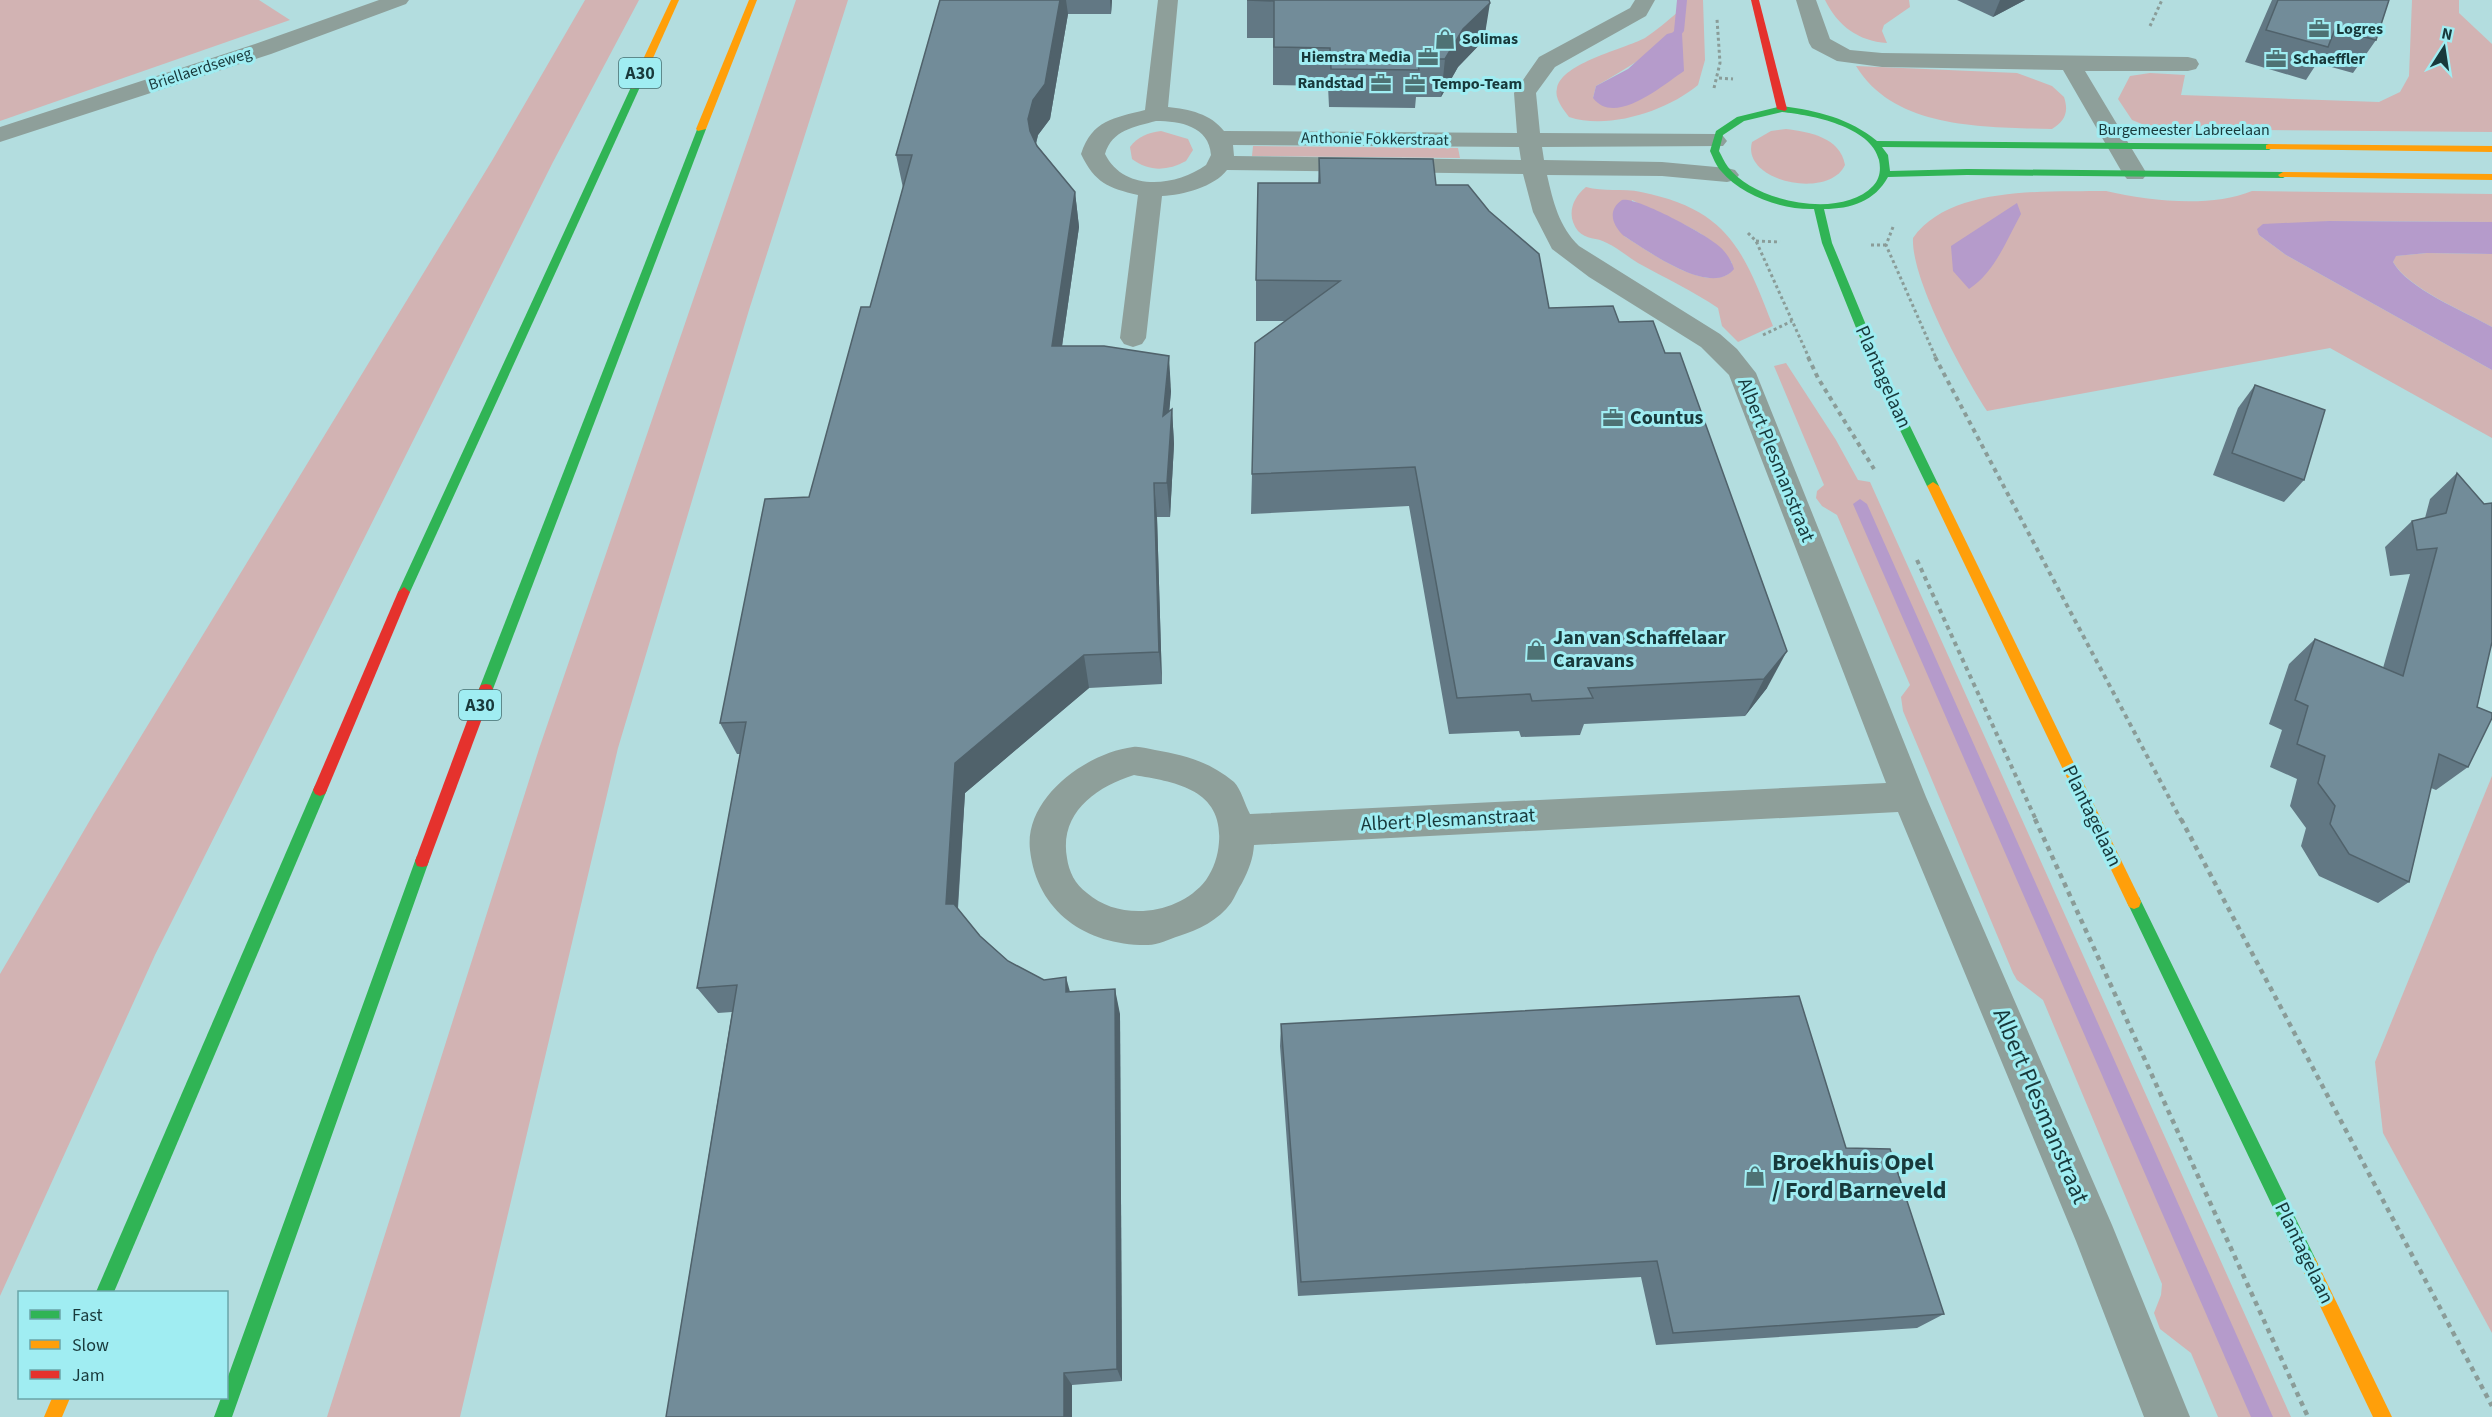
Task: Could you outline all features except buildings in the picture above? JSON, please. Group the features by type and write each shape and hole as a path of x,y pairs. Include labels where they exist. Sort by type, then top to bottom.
{"main road":[{"name":"A30","path":"106,1291 400,601 675,0"},
{"name":"A30","path":"223,1417 513,614 679,182 753,0"},
{"path":"1755,0 1782,109"},
{"path":"1782,109 1803,111 1845,123 1875,144 1884,159 1886,174 1880,188 1866,198 1845,206 1820,208 1798,206 1758,195 1727,175 1714,152 1714,141 1722,128 1737,118 1757,111 1782,109"},
{"name":"Burgemeester Labreelaan","path":"1875,144 2492,149"},
{"path":"1886,174 2492,177"},
{"name":"Plantagelaan","path":"1820,208 1827,243 1889,395 2383,1417"},
{"path":"52,1417 61,1399"}],"street":[{"name":"Briellaerdseweg","path":"0,135 263,49 399,0"},
{"path":"1156,114 1168,0"},
{"path":"1531,154 1525,93 1547,62 1639,12 1645,0"},
{"path":"1806,0 1820,43 1845,56 1882,60 2188,64"},
{"path":"2070,64 2135,174"},
{"path":"1156,114 1195,119 1210,127 1221,138 1224,150 1221,163 1210,174 1194,184 1173,189 1151,190 1130,187 1111,180 1099,170 1092,158 1094,145 1102,133 1116,123 1156,114"},
{"name":"Anthonie Fokkerstraat","path":"1221,138 1531,154 1727,175"},
{"name":"Anthonie Fokkerstraat","path":"1221,163 1531,154 1714,141"},
{"name":"Albert Plesmanstraat","path":"1531,154 1550,224 1562,243 1587,263 1713,340 1732,358 1742,373 1909,797 2097,1240 2167,1417"},
{"path":"1134,338 1151,190"},
{"path":"1134,761 1163,762 1191,769 1214,784 1231,805 1239,830 1237,859 1224,887 1201,909 1171,924 1136,928 1102,922 1075,906 1055,882 1047,854 1050,827 1062,803 1081,783 1106,768 1134,761"},
{"name":"Albert Plesmanstraat","path":"1239,830 1909,797"}],"path":[{"path":"1707,95 1719,78 1716,10"},
{"path":"1898,220 1886,245 1932,352 2492,1406"},
{"path":"1746,230 1756,241 1818,378 1875,470"},
{"path":"1916,557 2308,1417"}],"shaded area":[{"path":"0,0 259,0 290,20 0,121"},
{"path":"585,0 639,0 553,162 155,955 0,1296 0,974 93,815 493,159"},
{"path":"796,0 848,0 749,310 618,748 460,1417 327,1417 539,749"},
{"path":"1678,0 1703,0 1705,60 1698,85 1670,103 1637,116 1602,121 1569,117 1556,92 1561,79 1582,64 1645,38 1678,12","holes":["1682,33 1593,98 1596,86"]},
{"path":"1825,0 1909,0 1910,7 1884,25 1882,31 1887,43 1867,39 1850,31 1836,17"},
{"path":"2412,0 2459,0 2459,13 2492,44 2492,132 2154,129 2132,120 2118,99 2130,76 2150,73 2185,75 2181,95 2379,102 2400,92 2409,76"},
{"path":"1679,31 1682,33 1684,71 1639,101 1626,106 1614,108 1602,106 1593,98 1596,86 1628,69 1667,34"},
{"path":"1856,66 2017,73 2052,86 2064,97 2066,112 2060,123 2052,129 1971,125 1944,121 1917,114 1894,103 1873,87"},
{"path":"1786,129 1813,134 1830,142 1837,148 1845,165 1836,176 1822,182 1806,184 1788,182 1772,176 1760,167 1752,156 1752,142 1771,131"},
{"path":"1161,131 1188,139 1193,150 1186,161 1159,169 1145,166 1132,159 1130,147 1136,140"},
{"path":"1253,146 1458,148 1460,158 1252,156"},
{"path":"1586,187 1641,192 1671,200 1695,210 1714,222 1729,237 1741,255 1773,326 1738,342 1722,326 1718,308 1638,263 1611,245 1581,234 1574,225 1572,208 1581,191","holes":["1632,200 1711,241 1732,263 1730,273 1719,277 1691,274 1624,236"]},
{"path":"2106,191 2141,198 2180,201 2218,200 2252,191 2492,194 2492,222 2329,221 2259,235 2286,255 2492,370 2492,438 2330,348 1987,411 1965,375 1929,302 1920,278 1913,238 1930,221 1951,208 1975,200 2029,192"},
{"path":"1622,200 1654,209 1708,238 1724,251 1734,269 1724,276 1710,278 1695,275 1679,269 1648,251 1624,236 1614,222 1614,208"},
{"path":"2017,203 2021,214 2005,245 1986,274 1969,289 1953,271 1951,246"},
{"path":"2329,221 2492,222 2492,254 2427,253 2396,256 2393,262 2400,272 2424,290 2492,327 2492,370 2286,255 2259,235 2257,229 2263,224"},
{"path":"2427,253 2492,254 2492,327 2424,290 2401,272 2393,262 2395,256"},
{"path":"1786,363 1836,440 1858,480 1870,482 2291,1417 2218,1417 2191,1353 2160,1329 2154,1313 2161,1295 2162,1284 2043,1000 2017,980 2013,973 1903,711 1901,697 1910,685 1837,515 1822,506 1816,498 1817,491 1824,485 1774,366"},
{"path":"2492,776 2492,1333 2383,1133 2375,1062"}],"waterway":[{"path":"1665,48 1679,31 1682,0"},
{"path":"1860,504 2262,1417"}],"traffic: fast":[{"path":"404,592 635,87"},
{"path":"1782,109 1833,119 1860,132 1883,155 1886,167 1877,187 1867,196 1853,202 1837,206 1804,207 1772,199 1744,186 1724,169 1714,151 1719,133 1740,119 1782,109"},
{"path":"486,689 701,129"},
{"path":"1875,144 2269,147"},
{"path":"1886,174 1967,172 2283,175"},
{"path":"1819,208 1827,243 1889,395 1933,486"},
{"path":"105,1291 320,790"},
{"path":"223,1417 422,861"},
{"path":"2134,902 2309,1264"}],"traffic: slow":[{"path":"635,87 675,0"},
{"path":"701,129 753,0"},
{"path":"2269,147 2492,149"},
{"path":"2283,175 2492,177"},
{"path":"1933,486 2134,902"},
{"path":"2309,1264 2383,1417"},
{"path":"53,1417 61,1399"}],"traffic: jam":[{"path":"1755,0 1782,109"},
{"path":"320,790 404,592"},
{"path":"422,861 486,689"}],"place":[{"name":"Logres","path":"2319,29"},
{"name":"Solimas","path":"1445,39"},
{"name":"Hiemstra Media","path":"1428,57"},
{"name":"Schaeffler","path":"2276,59"},
{"name":"Randstad","path":"1381,83"},
{"name":"Tempo-Team","path":"1415,84"},
{"name":"Countus","path":"1613,418"},
{"name":"Jan van Schaffelaar Caravans","path":"1536,650"},
{"name":"Broekhuis Opel / Ford Barneveld","path":"1755,1176"}]}
